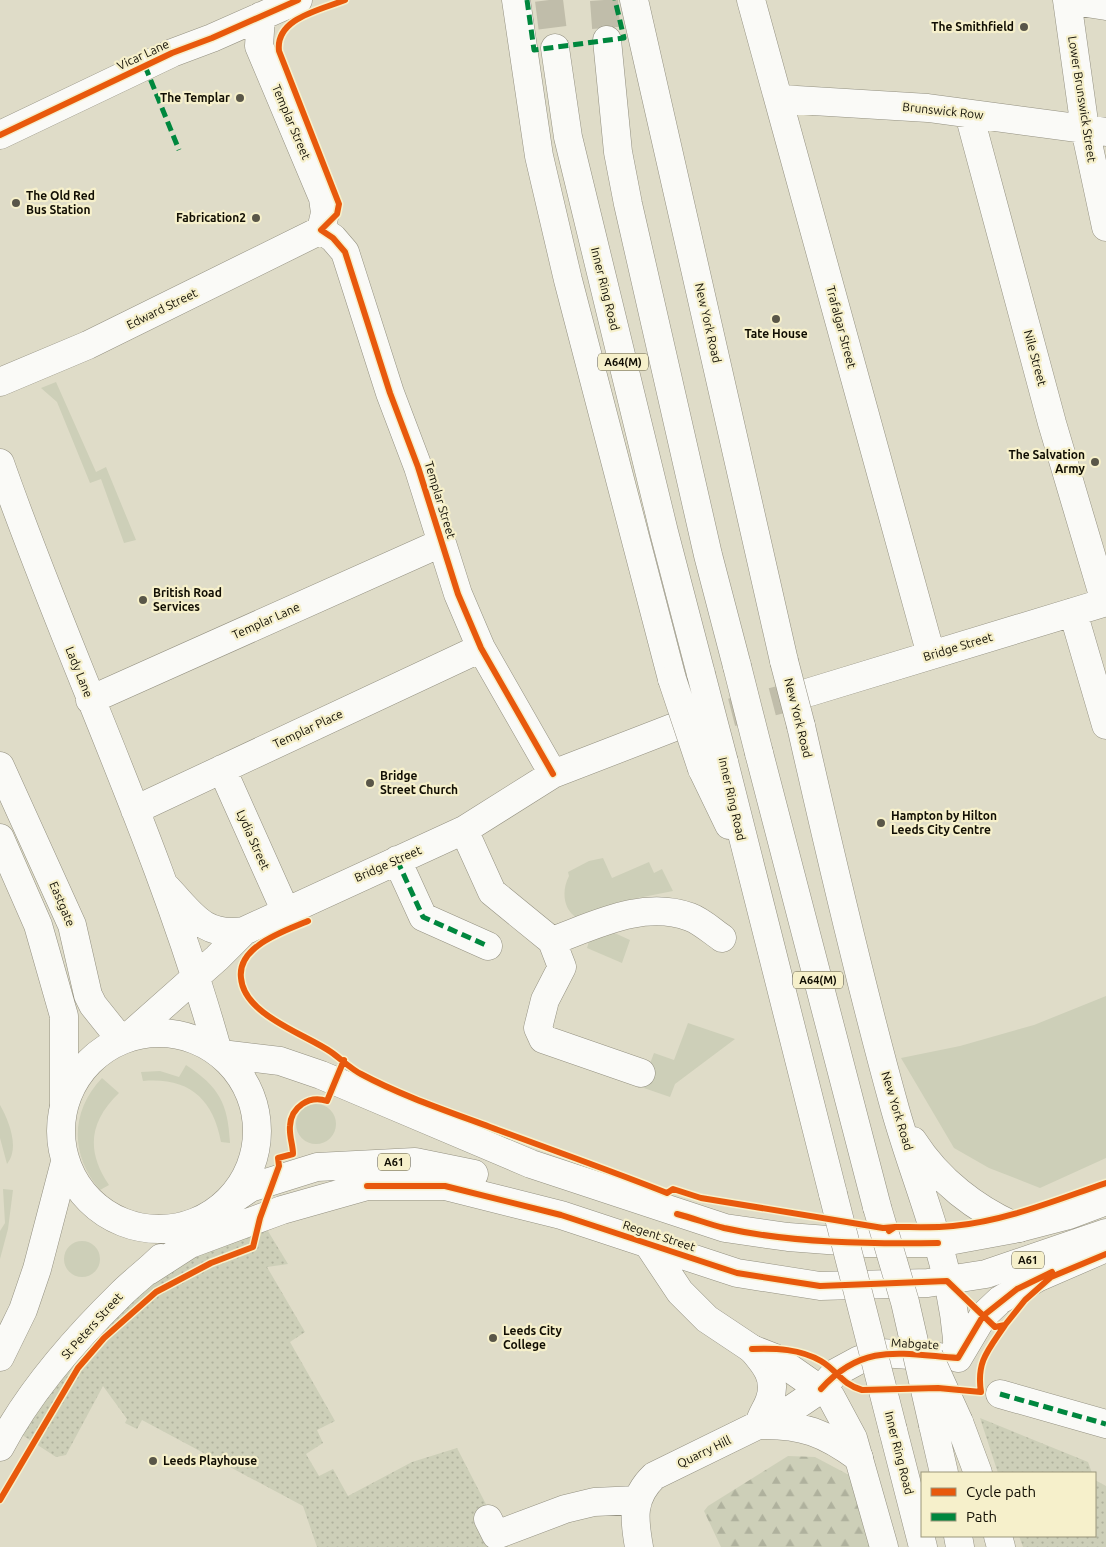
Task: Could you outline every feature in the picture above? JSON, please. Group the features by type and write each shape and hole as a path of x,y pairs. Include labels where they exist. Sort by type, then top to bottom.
{"main road":[{"name":"Vicar Lane","path":"0,135 172,53 212,38 298,0"},
{"name":"A64(M)","path":"516,0 539,156 568,280 672,679 713,766"},
{"name":"New York Road","path":"634,0 830,856 897,1116 938,1243 958,1331 958,1358"},
{"name":"Trafalgar Street","path":"751,0 780,99 931,655"},
{"path":"1067,0 1106,6"},
{"name":"Lower Brunswick Street","path":"1067,0 1095,130 1106,227"},
{"name":"Templar Street","path":"261,16 259,46 323,198 325,213 321,230 333,238 345,252 390,393 418,467 458,594 481,648 553,774"},
{"name":"A64(M)","path":"607,40 618,152 628,204 706,546 759,753 904,1302 944,1425 977,1472"},
{"name":"Inner Ring Road","path":"555,48 568,137 664,532 701,674 713,766 746,857 923,1547"},
{"name":"Brunswick Row","path":"780,99 928,108 1095,130"},
{"name":"Nile Street","path":"969,114 1052,424 1105,602"},
{"name":"Edward Street","path":"0,382 88,345 321,230"},
{"name":"Lady Lane","path":"0,463 44,586 135,810 220,1053"},
{"name":"Templar Lane","path":"90,700 441,543"},
{"name":"Bridge Street","path":"810,692 871,675 1105,602"},
{"path":"1073,612 1106,725"},
{"name":"Templar Place","path":"135,810 481,648"},
{"name":"Bridge Street","path":"125,1038 194,978 244,931 285,910 464,830 553,774 672,728"},
{"name":"Eastgate","path":"0,766 72,925 88,995 93,1006 125,1038"},
{"name":"Lydia Street","path":"222,769 285,910"},
{"path":"464,830 492,892 552,941 562,967 545,1000 538,1028 543,1039 641,1073"},
{"path":"0,838 38,925 64,1016 64,1104"},
{"path":"397,860 423,917 488,946"},
{"name":"Lady Lane","path":"160,881 200,922 211,929 226,934 244,931"},
{"path":"552,941 628,913 663,911 691,917 722,938"},
{"name":"A61","path":"156,1032 185,1036 204,1043 220,1053 245,1084 254,1107 258,1132 254,1157 243,1183 225,1204 200,1221 175,1229 148,1230 122,1223 99,1210 78,1188 65,1162 60,1137 64,1104 76,1077 96,1055 125,1038 156,1032"},
{"name":"A61","path":"220,1053 280,1061 321,1075 531,1164 725,1228 788,1237 867,1243 938,1243 1019,1228 1069,1215 1106,1201"},
{"path":"897,1116 926,1162 952,1186 996,1218 1019,1228"},
{"name":"A61","path":"0,1357 23,1310 37,1269 65,1162"},
{"name":"Regent Street","path":"225,1204 250,1188 317,1167 415,1162 483,1176 506,1184 561,1215"},
{"name":"Regent Street","path":"148,1271 190,1244 282,1210 367,1186 445,1186 561,1215 737,1273 820,1286 947,1281 986,1274 1106,1233"},
{"name":"St Peters Street","path":"0,1446 10,1427 68,1352 110,1304 148,1271 200,1221"},
{"path":"648,1244 680,1292 707,1319 752,1349 775,1358 831,1397 845,1420 859,1458 884,1547"},
{"path":"944,1425 938,1388 983,1316 1000,1300 1037,1278 1106,1248"},
{"path":"0,1324 23,1310"},
{"path":"752,1349 769,1368 772,1385 770,1400 758,1425 786,1424 808,1429 827,1437 859,1458"},
{"name":"Mabgate","path":"821,1389 840,1370 859,1360 881,1353 958,1358"},
{"name":"Quarry Hill","path":"639,1547 635,1524 637,1500 643,1487 654,1476 793,1408 821,1389"},
{"path":"1000,1394 1106,1424"},
{"name":"A64(M)","path":"944,1425 944,1472"},
{"path":"488,1519 496,1534 594,1502 637,1500"}],"green space":[{"path":"56,382 96,472 106,467 136,540 124,543 101,479 90,483 57,402 41,388"},
{"path":"603,858 612,878 649,862 654,873 662,869 673,891 618,902 577,918 568,909 565,899 564,893 569,876 568,872 589,861"},
{"path":"608,930 630,940 622,963 587,948 590,938"},
{"path":"1106,996 1106,1158 1040,1188 989,1168 954,1148 901,1058 960,1046 1034,1025"},
{"path":"688,1023 735,1039 675,1084 670,1097 641,1087 654,1053 674,1060"},
{"path":"186,1065 207,1081 220,1097 227,1117 230,1143 221,1142 212,1113 205,1102 196,1094 185,1087 173,1083 143,1081 141,1072 160,1071 179,1077"},
{"path":"102,1078 119,1093 102,1115 94,1137 94,1149 97,1160 109,1185 100,1190 90,1177 83,1163 78,1134 79,1119 84,1105 91,1091"},
{"path":"320,1104 327,1107 333,1113 336,1124 335,1132 327,1141 320,1144 312,1144 305,1141 297,1132 296,1120 299,1113 308,1105"},
{"path":"0,1105 12,1134 13,1150 7,1164 0,1138"},
{"path":"3,1189 13,1190 8,1229 0,1259 0,1231 5,1223"},
{"path":"260,1218 288,1264 267,1267 305,1332 290,1342 335,1421 317,1430 323,1443 306,1454 319,1476 333,1469 348,1496 412,1462 457,1448 508,1547 317,1547 303,1506 142,1420 137,1429 125,1423 127,1419 103,1386 66,1455 56,1457 10,1427 123,1292"},
{"path":"82,1241 89,1242 95,1246 99,1252 99,1266 95,1272 89,1276 82,1277 75,1276 69,1272 65,1266 64,1259 65,1252 69,1246 75,1242"},
{"path":"980,1418 1088,1462 1092,1472 998,1472"},
{"path":"788,1456 815,1457 849,1475 864,1498 875,1547 721,1547 704,1511 708,1506"},
{"path":"1096,1481 1106,1486 1106,1547 1023,1547 1019,1537 1096,1537"}],"tunnel":[{"path":"549,0 555,48"},
{"path":"604,0 607,40"},
{"path":"691,723 810,692"}],"marked path":[{"path":"527,0 534,50 624,38 615,0"},
{"path":"145,66 179,150"},
{"path":"397,860 423,917 488,946"},
{"path":"1000,1394 1106,1424"}],"cycle path":[{"path":"0,135 172,53 212,38 298,0"},
{"path":"345,0 313,12 292,23 284,31 280,40 279,51 339,204 337,214 321,230 333,238 345,252 390,393 418,467 458,594 481,648 553,774"},
{"path":"308,921 264,941 254,949 242,967 241,978 245,991 253,1003 264,1013 320,1045 361,1074 425,1103 667,1193 673,1189 701,1198 883,1228 895,1227"},
{"path":"0,1500 78,1368 104,1338 156,1292 211,1263 253,1247 260,1218 279,1166 278,1158 293,1154 290,1130 291,1119 297,1108 302,1104 314,1100 327,1101 344,1060"},
{"path":"889,1231 895,1227 946,1227 992,1220 1031,1209 1106,1183"},
{"path":"367,1186 445,1186 561,1215 737,1273 820,1286 947,1281 995,1327 1005,1325 1025,1300 1051,1277 1106,1254"},
{"path":"677,1214 724,1228 776,1237 831,1242 938,1243"},
{"path":"821,1389 837,1374 852,1364 868,1357 884,1354 901,1354 958,1358 983,1316 1017,1289 1052,1272"},
{"path":"752,1349 788,1350 805,1354 821,1361 844,1381 862,1390 938,1388 981,1392 980,1372 982,1364 989,1349 1005,1325"}],"place":[{"name":"The Smithfield","path":"1024,27"},
{"name":"The Templar","path":"240,98"},
{"name":"The Old Red Bus Station","path":"16,203"},
{"name":"Fabrication2","path":"256,218"},
{"name":"Tate House","path":"776,319"},
{"name":"The Salvation Army","path":"1095,462"},
{"name":"British Road Services","path":"143,600"},
{"name":"Bridge Street Church","path":"370,783"},
{"name":"Hampton by Hilton Leeds City Centre","path":"881,823"},
{"name":"Leeds City College","path":"493,1338"},
{"name":"Leeds Playhouse","path":"153,1461"}]}
